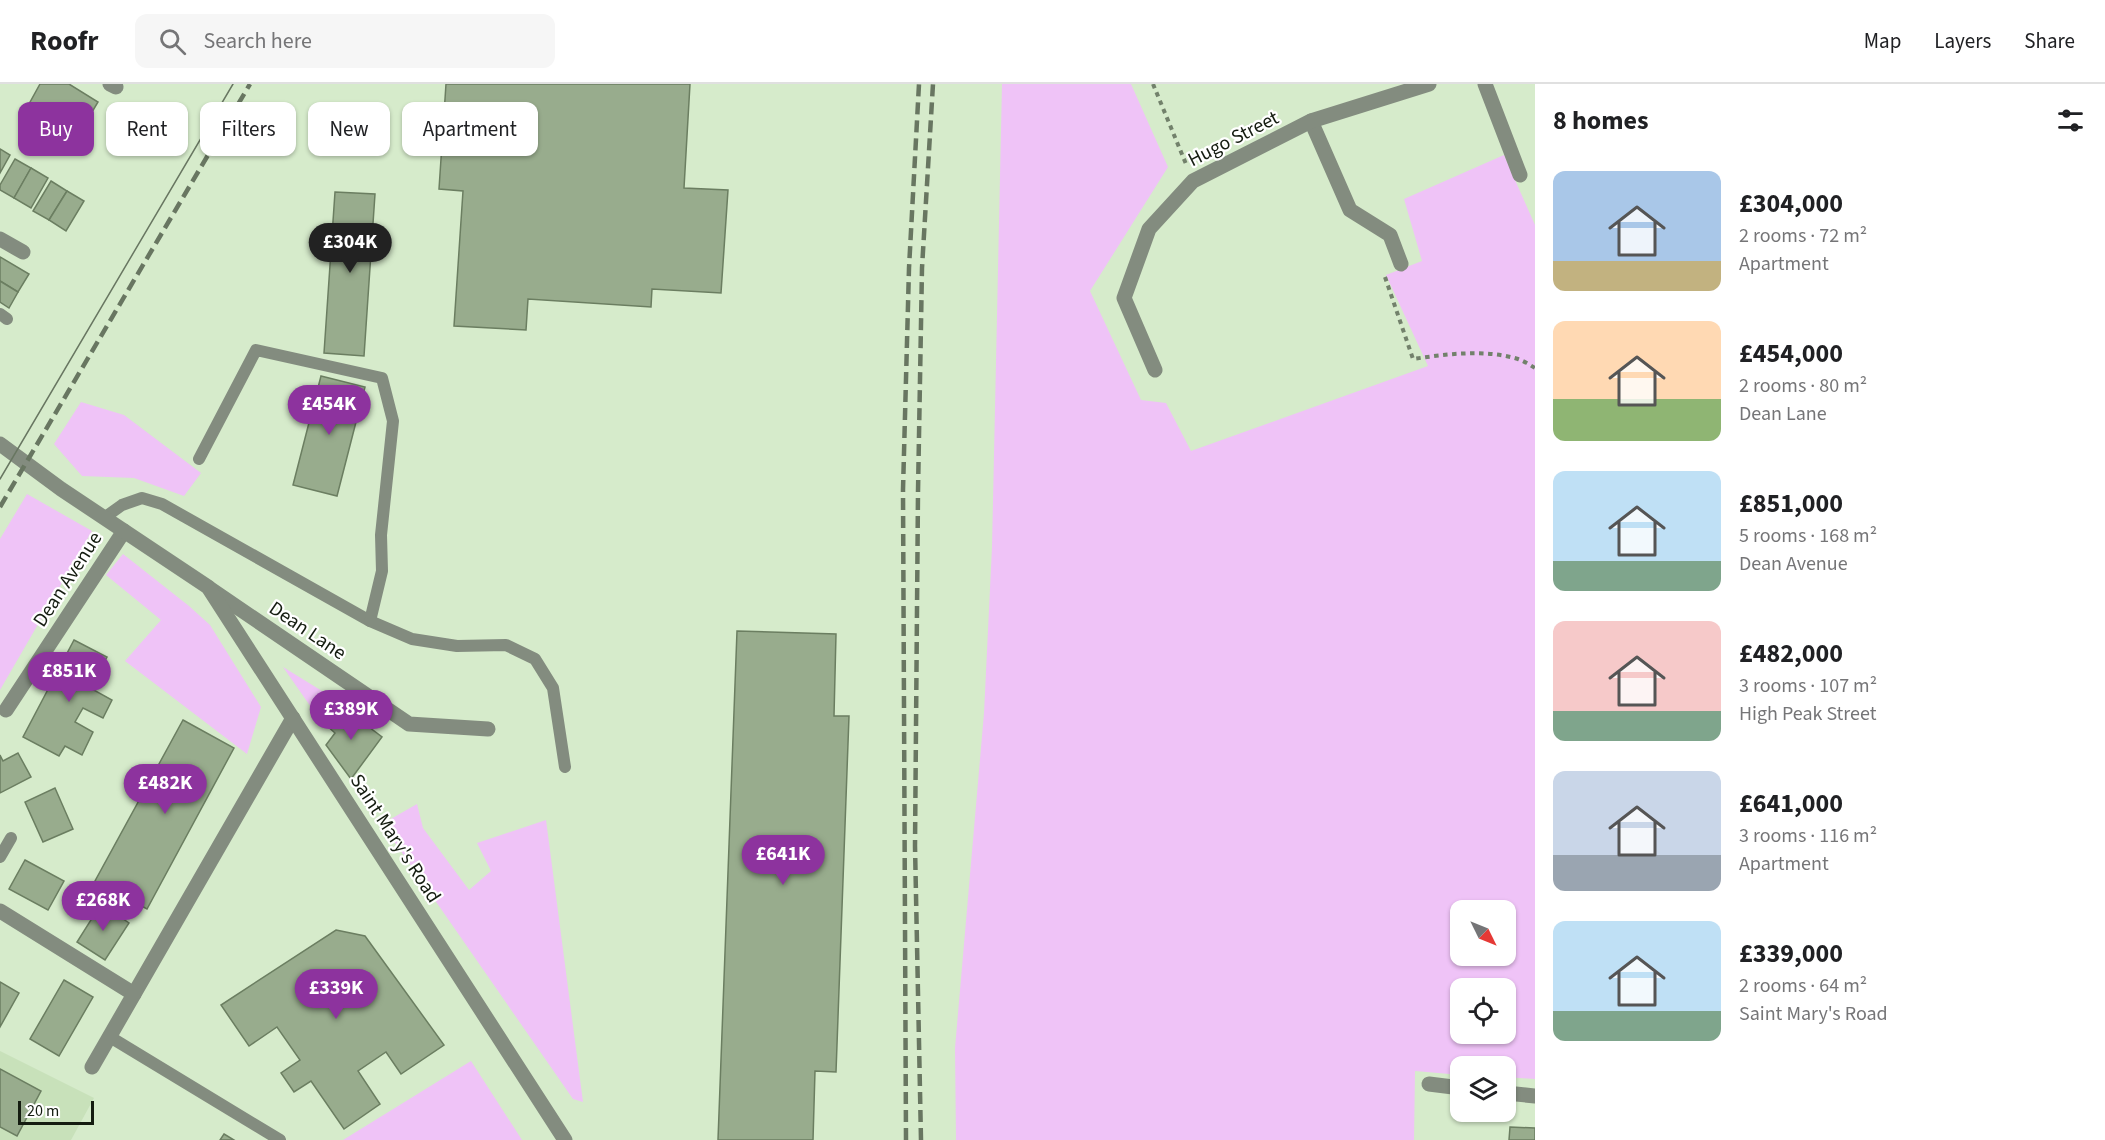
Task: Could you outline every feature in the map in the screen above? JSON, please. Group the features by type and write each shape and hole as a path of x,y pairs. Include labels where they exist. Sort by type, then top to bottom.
{"street":[{"name":"Hugo Street","path":"1155,370 1124,298 1149,229 1192,181 1311,121 1429,84"},
{"path":"1485,84 1520,175"},
{"path":"1311,121 1350,210 1390,235 1401,264"},
{"path":"0,239 23,252"},
{"name":"Saint Mary's Road","path":"0,444 61,489 208,588 565,1140"},
{"name":"Dean Avenue","path":"6,711 124,531"},
{"name":"Dean Lane","path":"208,588 409,724 488,729"},
{"path":"92,1067 293,718"},
{"path":"0,910 134,994"},
{"path":"1429,1084 1450,1087"},
{"path":"1516,1094 1535,1096"}],"lane":[{"path":"199,459 256,350 382,378 393,421 381,535 382,571 370,621"},
{"path":"104,518 122,505 142,498 162,504 370,621 412,639 457,646 506,645 535,659 553,688 565,767"},
{"path":"0,857 11,838"},
{"path":"110,1037 280,1140"}],"path":[{"path":"1153,84 1192,181"},
{"path":"1384,274 1413,359 1442,355 1480,354 1520,359 1535,369"}],"shaded area":[{"path":"1002,84 1131,84 1168,167 1090,291 1141,400 1166,403 1191,451 1428,366 1386,275 1422,261 1404,199 1504,155 1535,225 1535,1079 1516,1078 1516,1056 1450,1056 1450,1074 1415,1071 1414,1140 956,1140 955,1048 984,713 992,547"},
{"path":"81,402 124,415 201,473 184,496 134,478 82,476 54,444"},
{"path":"27,494 92,531 0,690 0,539"},
{"path":"123,554 210,625 261,707 247,754 125,661 161,620 106,575"},
{"path":"283,667 335,699 320,720"},
{"path":"417,804 423,828 469,890 491,871 477,843 546,820 583,1102 573,1099 382,824"},
{"path":"0,1051 94,1098 71,1140 0,1140"},
{"path":"471,1061 522,1140 343,1140"}],"building":[{"path":"40,84 69,84 98,102 94,109 94,102 30,102"},
{"path":"446,84 690,84 684,188 728,190 721,293 652,289 651,307 528,299 526,330 454,326 463,191 439,189 441,156 538,156 538,102 445,102"},
{"path":"0,149 10,155 0,173"},
{"path":"15,159 31,168 14,198 0,190 0,185"},
{"path":"31,168 48,178 31,208 14,198"},
{"path":"51,181 67,191 49,220 33,211"},
{"path":"67,191 84,201 66,231 49,220"},
{"path":"335,192 375,194 364,356 324,353"},
{"path":"0,257 29,274 18,292 0,281"},
{"path":"0,281 18,292 9,308 0,302"},
{"path":"321,376 365,387 337,496 293,485"},
{"path":"737,631 836,634 834,716 849,716 836,1072 815,1071 813,1140 718,1140"},
{"path":"74,640 107,657 90,688 112,700 103,718 83,708 75,722 93,732 82,755 65,746 59,756 23,737"},
{"path":"341,706 382,737 351,779 326,745 335,733 326,725"},
{"path":"183,720 234,748 147,909 95,881"},
{"path":"18,753 31,777 0,793 0,755 3,761"},
{"path":"55,788 73,829 43,842 25,802"},
{"path":"25,860 64,881 48,910 9,889"},
{"path":"101,904 129,923 105,960 77,942"},
{"path":"336,930 365,936 444,1045 401,1074 386,1052 358,1071 380,1104 344,1129 311,1081 294,1092 281,1073 300,1060 277,1027 249,1046 221,1005"},
{"path":"64,980 93,997 59,1056 30,1039"},
{"path":"0,982 19,993 0,1027"},
{"path":"0,1069 41,1091 17,1136 0,1127"},
{"path":"1510,1127 1535,1128 1535,1140 1509,1140"},
{"path":"224,1134 234,1140 220,1140"}],"tram line":[{"path":"0,479 233,84"}],"railway":[{"path":"0,507 250,84"},
{"path":"906,1140 903,490 909,268 919,84"},
{"path":"921,1140 915,846 918,492 922,268 933,84"}]}
